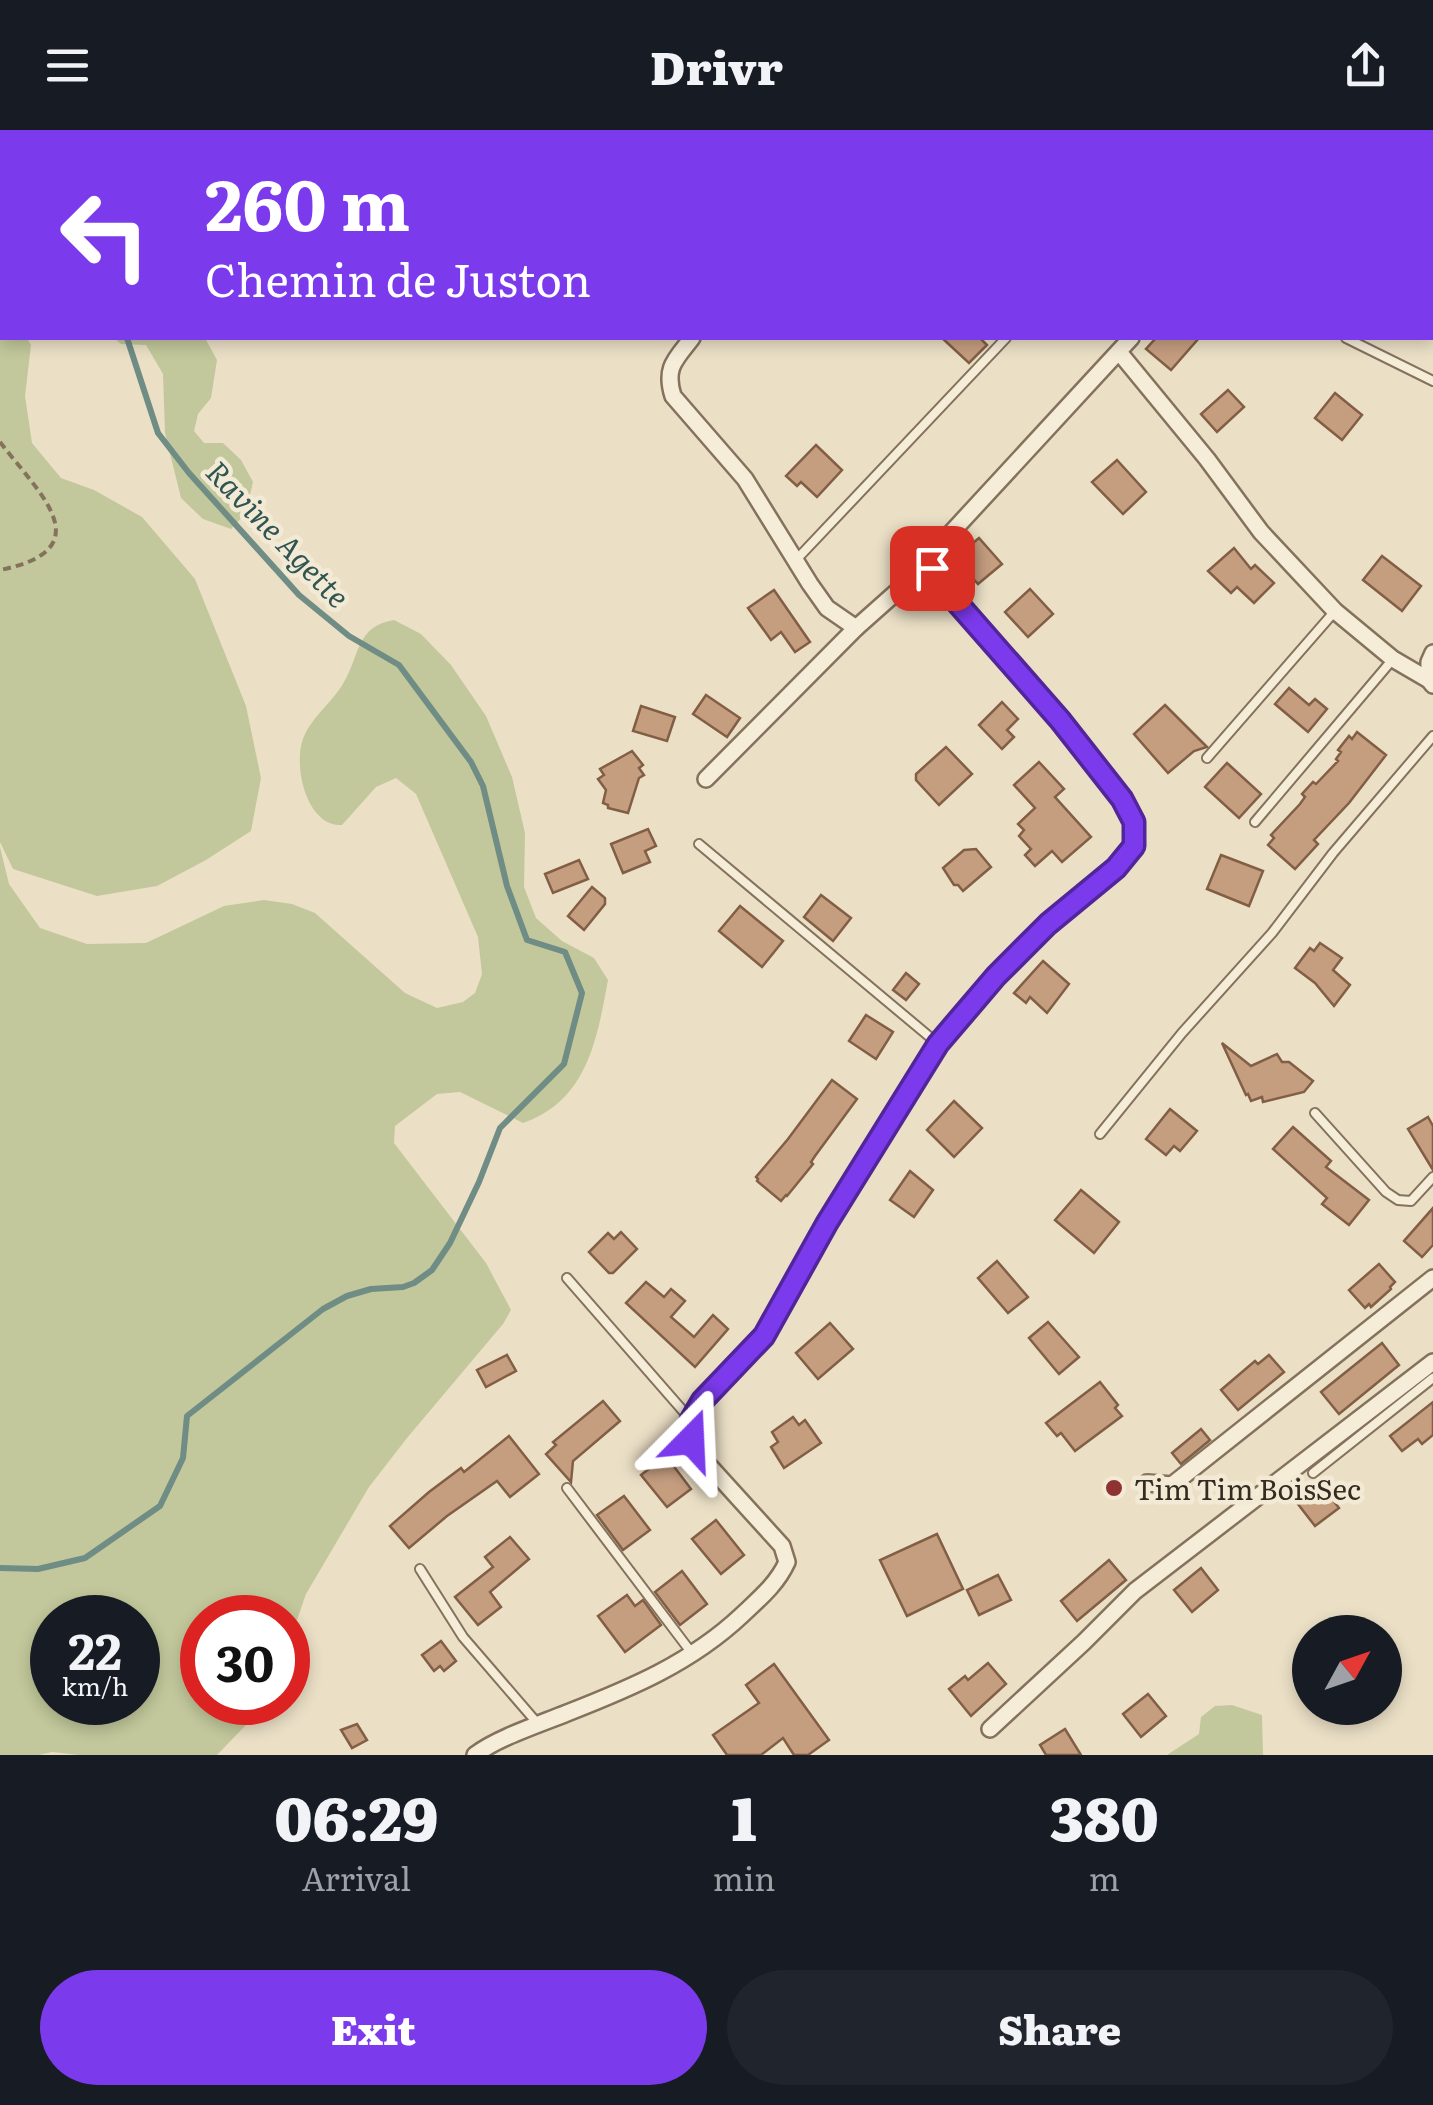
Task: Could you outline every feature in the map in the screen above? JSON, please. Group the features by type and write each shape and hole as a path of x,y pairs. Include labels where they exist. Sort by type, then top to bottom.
{"street":[{"path":"690,340 671,365 673,396 745,479 827,608 856,628"},
{"path":"475,1755 538,1724 636,1686 693,1655 779,1580 787,1562 782,1546 702,1459 691,1440 691,1420 702,1401 764,1336 827,1223 938,1044 996,976 1048,924 1116,868 1134,846 1134,822 1122,799 1060,720 946,590 932,568 938,546 1129,340"},
{"path":"1119,352 1261,532 1335,611 1393,659 1431,682"},
{"path":"706,779 856,628 919,572 932,568"},
{"path":"1431,682 1429,662 1433,654"},
{"path":"1147,1483 1172,1485 1433,1278"},
{"path":"990,1729 1135,1591 1433,1362"}],"lane":[{"path":"796,560 1004,340"},
{"path":"1352,340 1433,381"},
{"path":"1208,758 1335,611"},
{"path":"1255,822 1393,659"},
{"path":"1100,1134 1433,736"},
{"path":"699,844 938,1044"},
{"path":"1315,1113 1386,1192 1398,1200 1411,1201 1433,1177"},
{"path":"566,1278 691,1420"},
{"path":"1313,1473 1433,1378"},
{"path":"568,1488 693,1655"},
{"path":"420,1569 463,1637 538,1724"}],"path":[{"path":"0,442 46,502 56,521 58,536 42,558 0,570"}],"green space":[{"path":"0,340 28,340 31,345 25,396 32,443 61,478 94,490 142,517 195,579 246,706 261,778 251,831 157,886 97,896 13,869 0,842"},
{"path":"116,340 206,340 217,360 211,398 198,414 194,431 204,443 223,443 241,460 253,482 246,513 231,529 203,519 181,498 165,433 163,374 146,345 121,344"},
{"path":"394,620 421,634 451,665 486,716 512,777 525,833 524,887 536,918 562,941 594,958 608,980 585,1066 562,1100 545,1113 523,1123 460,1092 437,1094 395,1126 394,1143 486,1263 511,1310 369,1487 306,1595 180,1595 180,1725 246,1725 217,1755 0,1755 0,847 9,884 40,928 87,944 146,943 224,906 264,900 292,904 315,913 405,993 437,1008 463,1002 475,993 482,974 478,937 416,794 396,778 376,787 342,825 319,816 301,778 303,739 344,682 372,628"},
{"path":"1232,1705 1262,1715 1263,1755 1167,1755 1199,1734 1201,1717 1215,1706"}],"building":[{"path":"944,340 982,340 987,345 969,363"},
{"path":"1154,340 1197,340 1171,370 1146,349"},
{"path":"1228,390 1244,407 1217,432 1201,414"},
{"path":"1335,393 1362,415 1342,440 1315,418"},
{"path":"816,445 842,470 817,497 801,482 797,486 786,476"},
{"path":"1117,460 1146,492 1123,514 1092,482"},
{"path":"979,538 1002,564 978,584 955,558"},
{"path":"1234,548 1251,569 1255,565 1274,583 1254,603 1237,587 1231,593 1208,571"},
{"path":"1382,556 1421,586 1402,611 1363,580"},
{"path":"1030,589 1053,614 1028,637 1005,612"},
{"path":"774,590 810,642 795,652 781,632 771,640 748,608"},
{"path":"1289,688 1309,705 1315,699 1327,709 1308,732 1275,704"},
{"path":"706,695 740,718 727,737 693,714"},
{"path":"1002,702 1018,719 1007,730 1014,737 1002,749 979,725"},
{"path":"1165,705 1207,747 1194,751 1168,773 1134,734"},
{"path":"641,706 675,717 667,741 633,731"},
{"path":"1357,732 1386,755 1314,840 1318,844 1295,869 1268,845 1274,838 1271,835 1300,804 1305,797 1302,794 1338,761 1338,750"},
{"path":"946,747 972,774 939,805 916,780 916,774"},
{"path":"632,751 643,765 639,768 644,775 639,778 628,813 603,803 606,790 598,779 604,775 600,769"},
{"path":"1039,762 1064,789 1055,797 1091,837 1062,862 1052,851 1035,866 1025,855 1031,849 1019,836 1024,830 1018,824 1035,808 1014,785"},
{"path":"1227,763 1261,794 1239,818 1205,787"},
{"path":"648,829 656,846 645,851 650,862 623,873 611,844"},
{"path":"976,849 991,867 963,891 943,868 964,850"},
{"path":"1221,855 1263,871 1249,906 1207,889"},
{"path":"579,860 588,879 553,893 545,874"},
{"path":"592,887 605,898 605,904 584,930 568,916"},
{"path":"821,895 851,918 833,941 804,917"},
{"path":"740,906 783,941 762,967 719,931"},
{"path":"1320,943 1342,958 1333,970 1350,985 1334,1006 1315,983 1295,968 1310,948 1314,951"},
{"path":"1043,961 1069,984 1047,1013 1030,997 1026,1003 1014,993"},
{"path":"906,973 919,984 906,1000 893,990"},
{"path":"866,1015 893,1032 876,1059 849,1041"},
{"path":"1222,1043 1251,1066 1277,1054 1282,1062 1289,1062 1313,1081 1304,1092 1251,1101"},
{"path":"832,1080 857,1099 813,1164 781,1201 756,1177"},
{"path":"954,1101 982,1128 954,1157 927,1130"},
{"path":"1170,1109 1197,1131 1180,1151 1174,1146 1166,1155 1146,1139"},
{"path":"1428,1117 1433,1126 1433,1170 1408,1129"},
{"path":"1293,1127 1331,1161 1326,1167 1369,1200 1349,1225 1322,1204 1327,1198 1273,1149"},
{"path":"910,1171 933,1190 914,1217 890,1200"},
{"path":"1081,1190 1119,1222 1094,1253 1055,1220"},
{"path":"1433,1208 1433,1245 1422,1257 1404,1241"},
{"path":"621,1232 637,1249 609,1273 589,1252 608,1233 614,1239"},
{"path":"997,1261 1028,1297 1008,1313 978,1278"},
{"path":"1379,1264 1395,1282 1371,1307 1369,1304 1365,1308 1349,1290"},
{"path":"646,1282 664,1297 671,1289 685,1301 671,1317 694,1337 713,1315 728,1329 695,1367 626,1303"},
{"path":"1048,1322 1079,1357 1059,1374 1029,1338"},
{"path":"830,1323 853,1349 818,1379 796,1353"},
{"path":"1382,1343 1399,1365 1339,1414 1321,1392"},
{"path":"507,1355 516,1371 486,1387 477,1370"},
{"path":"1269,1355 1284,1372 1238,1410 1221,1390 1255,1361 1258,1364"},
{"path":"1100,1382 1122,1416 1075,1451 1061,1433 1057,1436 1046,1423"},
{"path":"603,1401 620,1421 573,1461 571,1482 546,1454 556,1445 553,1442"},
{"path":"1433,1402 1433,1435 1422,1444 1418,1439 1402,1451 1390,1436"},
{"path":"793,1417 799,1425 805,1420 821,1443 784,1468 771,1447 778,1442 772,1432"},
{"path":"1201,1429 1210,1440 1181,1464 1172,1453"},
{"path":"509,1436 539,1474 510,1497 497,1481 409,1548 390,1526 429,1492 461,1468 464,1472"},
{"path":"666,1456 691,1489 667,1507 641,1475"},
{"path":"1318,1481 1339,1508 1315,1526 1294,1499"},
{"path":"624,1496 650,1530 623,1550 597,1515"},
{"path":"716,1520 744,1555 721,1574 692,1539"},
{"path":"937,1534 963,1589 907,1616 880,1560"},
{"path":"510,1537 529,1559 490,1592 501,1607 478,1625 455,1597 493,1567 485,1557"},
{"path":"1109,1560 1126,1580 1077,1621 1061,1601"},
{"path":"1201,1568 1218,1590 1192,1612 1174,1590"},
{"path":"682,1571 707,1604 680,1625 655,1592"},
{"path":"998,1575 1011,1600 979,1615 967,1590"},
{"path":"627,1595 635,1606 643,1600 661,1625 625,1652 598,1616"},
{"path":"441,1641 456,1661 444,1671 440,1666 434,1671 422,1655"},
{"path":"988,1663 1006,1684 971,1716 949,1689 965,1676 968,1680"},
{"path":"774,1664 829,1740 808,1755 794,1755 783,1738 761,1755 727,1755 713,1735 759,1703 746,1685"},
{"path":"1148,1694 1166,1716 1141,1737 1123,1714"},
{"path":"357,1724 367,1740 352,1748 341,1730"},
{"path":"1065,1729 1081,1755 1046,1755 1040,1745"}],"waterway":[{"name":"Ravine Agette","path":"0,1568 38,1569 85,1558 160,1506 183,1458 187,1416 323,1309 371,1289 403,1287 432,1270 450,1243 500,1128 564,1064 582,993 565,952 527,940 507,886 483,786 471,762 399,665 349,636 299,595 189,473 158,433 128,340"}],"place":[{"name":"Tim Tim BoisSec","path":"1114,1488"}],"route":[{"path":"691,1440 691,1420 702,1401 764,1336 827,1223 938,1044 996,976 1048,924 1116,868 1134,846 1134,822 1122,799 1060,720 946,590 932,568"}]}
